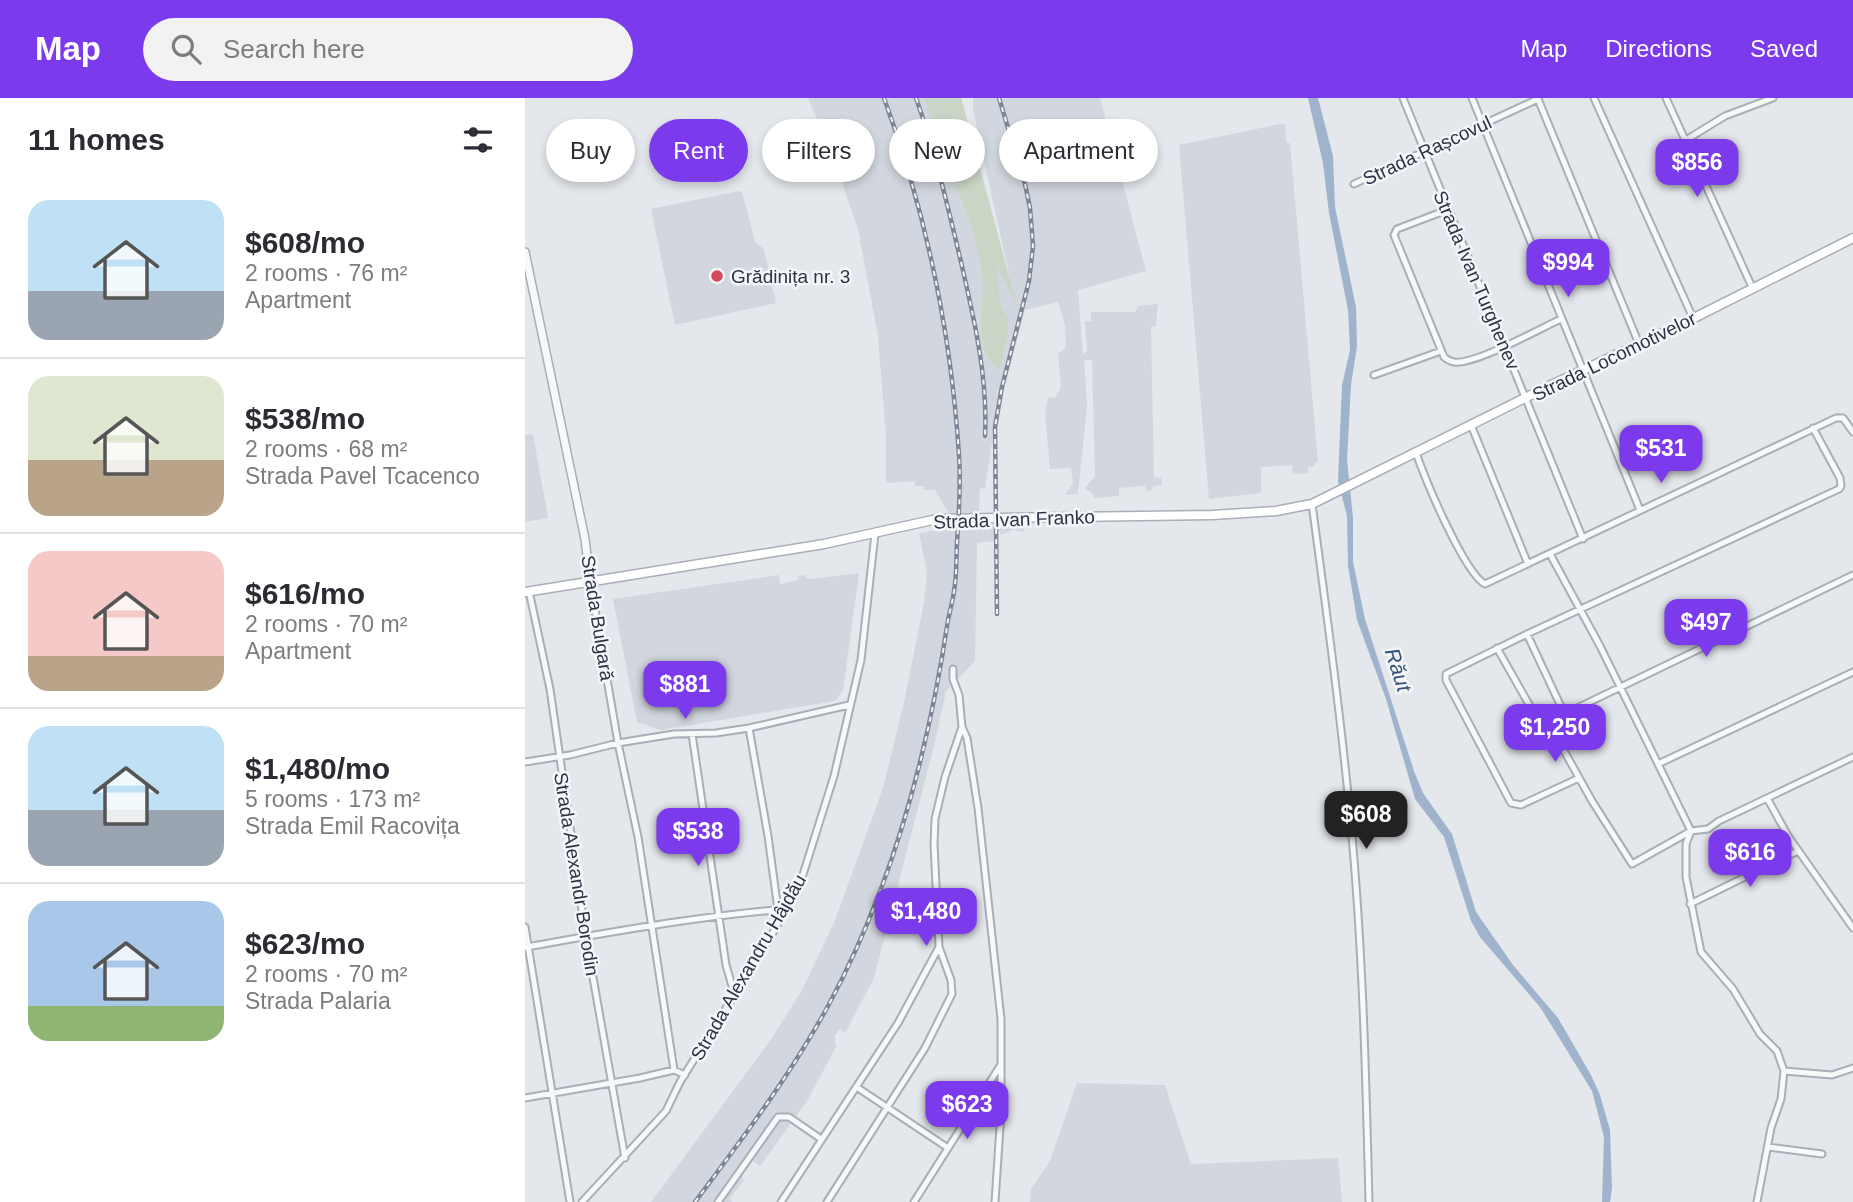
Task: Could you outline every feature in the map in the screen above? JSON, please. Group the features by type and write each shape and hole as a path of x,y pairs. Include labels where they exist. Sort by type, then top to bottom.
{"main road":[{"name":"Strada Locomotivelor","path":"1374,472 1853,238"},
{"name":"Strada Ivan Franko","path":"527,592 824,544 937,519 1212,515 1284,510 1312,504 1374,472"}],"street":[{"name":"Strada Ivan Turghenev","path":"1403,98 1583,539"},
{"path":"1472,98 1640,510"},
{"name":"Strada Rașcovul","path":"1354,184 1538,98"},
{"path":"1538,98 1639,344"},
{"path":"1594,98 1693,318"},
{"path":"1666,98 1752,288"},
{"path":"1686,140 1725,116 1773,98"},
{"path":"1447,210 1397,229 1394,235 1441,351 1448,360 1458,362 1561,319"},
{"name":"Strada Bulgară","path":"525,252 585,539 674,1070"},
{"path":"1374,376 1441,351"},
{"path":"1416,452 1450,532 1483,584 1813,428 1841,418 1853,432"},
{"path":"1471,425 1528,564"},
{"path":"1579,778 1521,805 1511,803 1446,674 1839,489 1840,478 1813,428"},
{"path":"1312,504 1352,838 1365,1029 1369,1202"},
{"name":"Strada Alexandru Hâjdău","path":"582,1202 666,1111 800,884 840,751 862,660 874,534"},
{"path":"1550,554 1691,831"},
{"path":"1497,648 1535,715 1548,722 1853,575"},
{"name":"Strada Alexandr Borodin","path":"527,592 548,680 586,938 625,1158"},
{"path":"1527,634 1564,713"},
{"path":"953,669 953,679 960,695 962,727 967,738 986,876 1001,1020 1001,1112 995,1202"},
{"path":"1658,764 1853,672"},
{"path":"525,762 674,734 749,728 849,705"},
{"path":"1548,722 1632,864 1691,831 1708,829 1719,821 1853,758"},
{"path":"827,1202 925,1048 952,993 951,980 939,947 935,819 945,777 962,727"},
{"path":"749,728 778,910"},
{"path":"692,734 727,971 734,993"},
{"path":"1767,798 1798,851 1853,928"},
{"path":"1691,831 1685,852 1686,877 1699,946 1704,956 1733,989 1761,1034 1777,1051 1784,1071 1781,1099 1771,1128 1757,1202"},
{"path":"1690,904 1798,851"},
{"path":"527,947 786,909"},
{"path":"525,927 570,1202"},
{"path":"781,1202 821,1139 858,1088 898,1023 939,947"},
{"path":"914,1202 1000,1066"},
{"path":"1784,1071 1832,1075 1853,1068"},
{"path":"525,1098 640,1079 674,1070 685,1075"},
{"path":"858,1088 948,1148"},
{"path":"718,1202 778,1117 789,1117 821,1139"},
{"path":"1768,1147 1822,1154"}],"shaded area":[{"path":"808,98 961,98 967,119 889,119 889,182 984,182 1011,283 985,165 985,119 975,119 973,98 1100,98 1106,119 999,119 999,182 1122,182 1146,271 1078,290 1083,355 1087,350 1085,321 1091,321 1091,312 1135,312 1138,306 1158,304 1156,326 1151,327 1154,477 1161,478 1162,485 1153,486 1152,490 1146,491 1145,486 1119,488 1119,496 1094,498 1085,488 1095,476 1092,360 1084,360 1087,406 1078,494 1065,495 1073,483 1071,468 1050,469 1045,413 1048,398 1056,397 1061,387 1058,354 1066,347 1065,325 1058,302 1025,310 995,421 985,489 980,488 978,527 1024,527 1024,532 1014,530 1000,535 1000,531 994,532 994,541 977,543 975,661 946,691 874,978 845,1033 839,1029 834,1037 837,1045 807,1101 760,1166 751,1160 741,1175 744,1181 730,1198 732,1202 651,1202 770,1041 801,992 834,923 883,788 903,707 924,603 927,573 919,533 948,529 948,512 935,490 924,490 924,486 915,486 915,481 886,483 886,436 878,336 858,229 842,182 875,182 875,119 817,119"},
{"path":"1285,123 1286,143 1290,143 1318,462 1315,466 1308,467 1308,473 1293,474 1292,465 1261,467 1261,493 1209,499 1179,145"},
{"name":"Grădinița nr. 3","path":"742,192 755,242 764,249 776,303 675,325 651,209"},
{"path":"533,434 548,518 525,522 525,435"},
{"path":"859,573 843,691 835,701 661,730 637,722 613,599 779,575 780,584 798,580 798,576 805,575 806,578 812,579"},
{"path":"1077,1083 1165,1085 1191,1164 1338,1158 1342,1202 1030,1202 1031,1189 1050,1161"}],"green space":[{"path":"925,98 961,98 967,119 932,119"},
{"path":"955,182 984,182 1017,306 996,264 1001,307 1008,317 1008,336 999,369 991,361 982,341 982,269"}],"water":[{"path":"1308,98 1318,98 1333,156 1335,207 1356,307 1357,346 1351,385 1347,460 1353,518 1353,562 1365,619 1414,771 1423,793 1452,834 1476,912 1513,965 1558,1018 1600,1095 1610,1130 1610,1202 1602,1202 1604,1137 1592,1091 1540,1007 1480,937 1471,921 1444,837 1415,799 1386,699 1357,620 1348,566 1347,516 1338,481 1342,385 1350,350 1348,310 1329,213 1323,163"}],"railway":[{"path":"695,1202 798,1057 828,1006 871,914 905,818 918,769 954,594 960,477 950,363 924,229 884,98"},
{"path":"916,98 941,180 975,327 982,370 985,436"},
{"path":"997,614 995,427 1002,387 1029,281 1033,246 1025,184 999,98"}],"place":[{"name":"Grădinița nr. 3","path":"717,276"}],"water label":[{"name":"Răut","path":"1398,670"}]}
